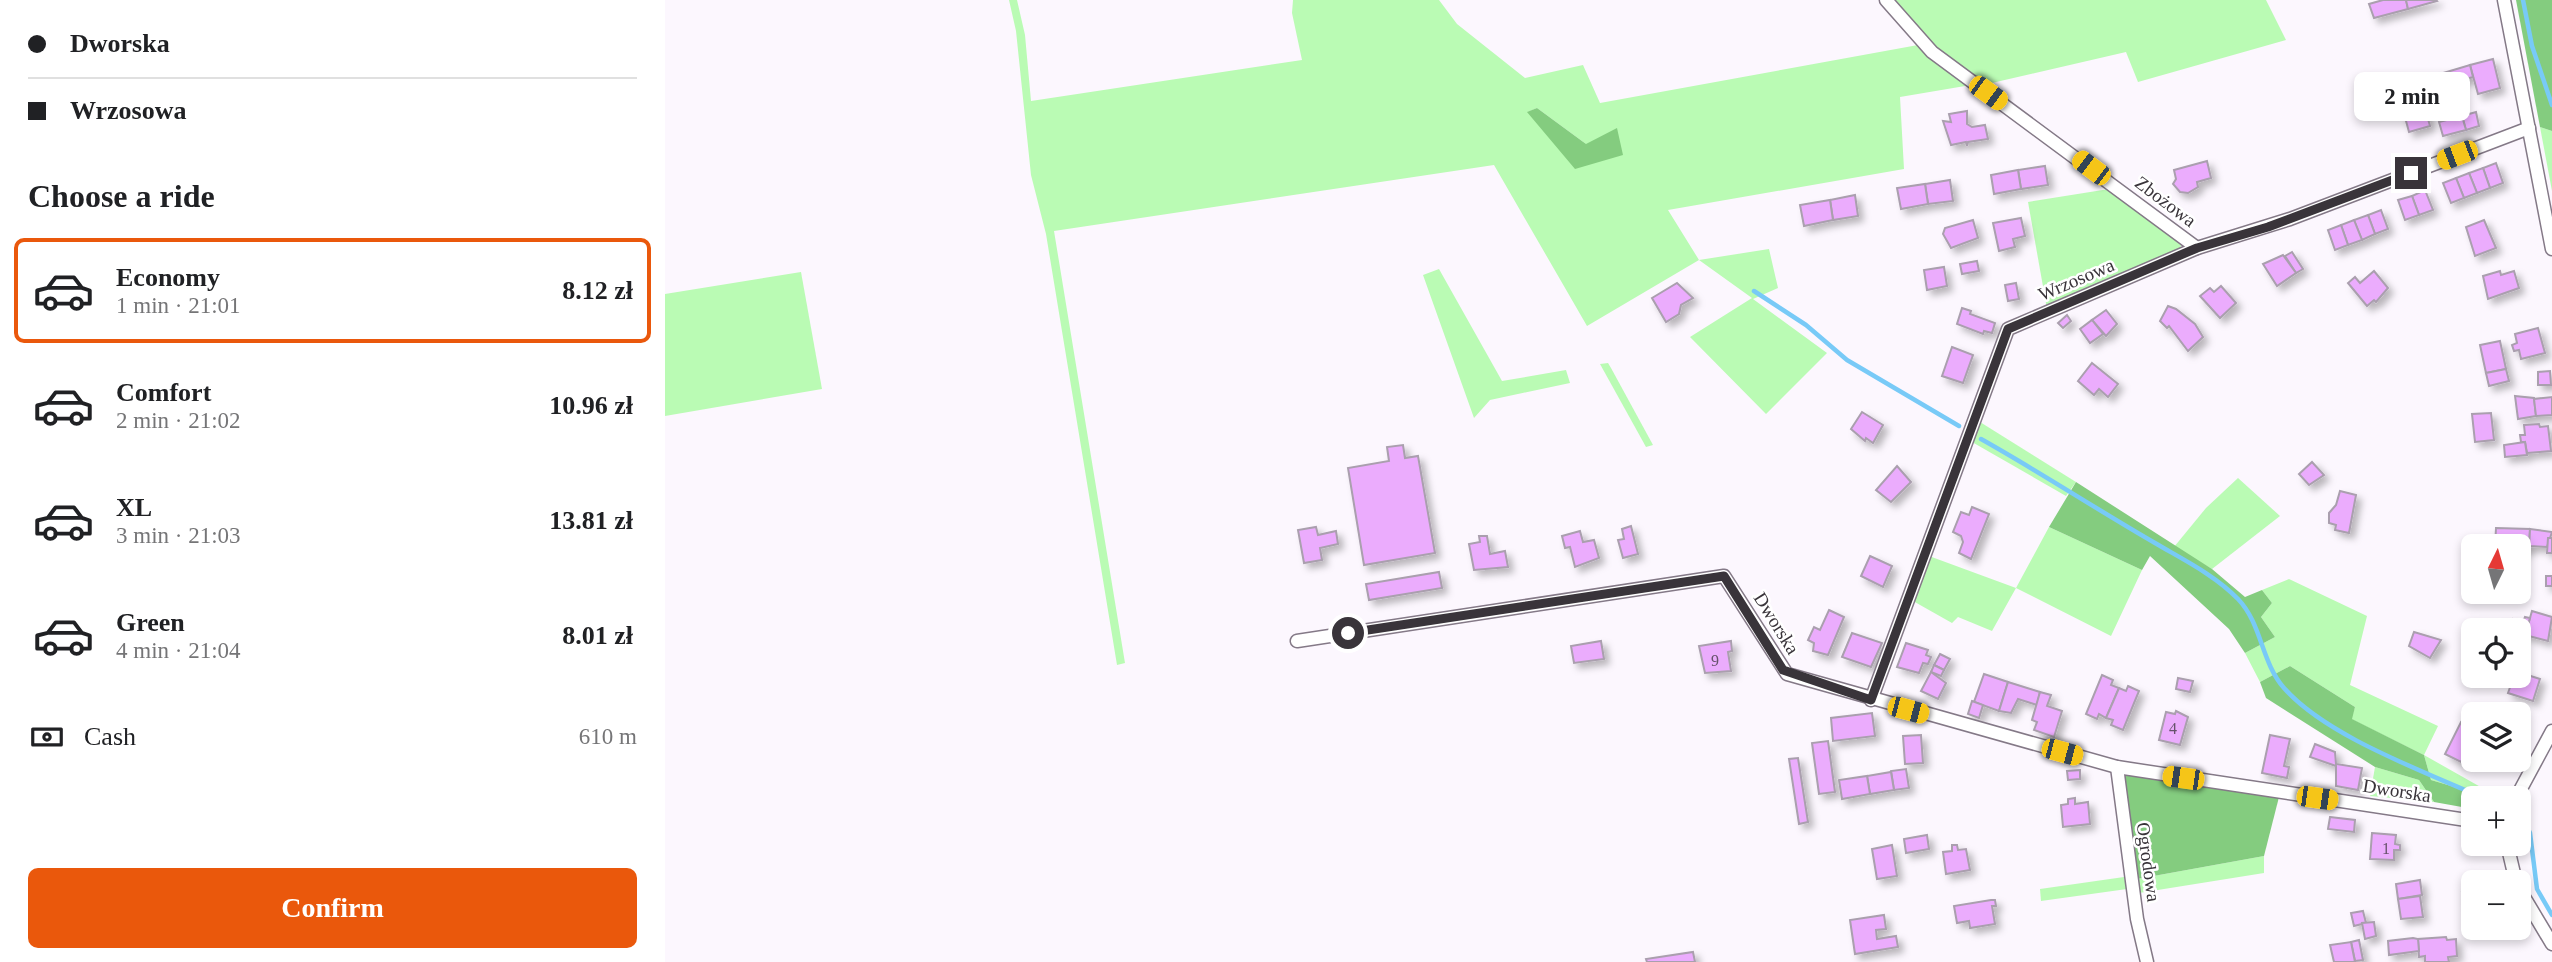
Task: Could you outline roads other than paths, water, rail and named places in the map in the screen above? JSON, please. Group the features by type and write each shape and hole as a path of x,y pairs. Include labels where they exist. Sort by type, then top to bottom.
{"street":[{"name":"Zbożowa","path":"1886,0 1932,52 2197,248"},
{"path":"2504,0 2552,249"},
{"name":"Wrzosowa","path":"1871,700 2008,329 2197,248 2290,219 2529,128"},
{"name":"Dworska","path":"1297,641 1724,576 1783,670 1871,700 2117,767 2461,819"},
{"path":"2522,786 2552,731"},
{"name":"Ogrodowa","path":"2117,767 2137,919 2147,962"},
{"path":"2531,908 2552,944"}],"waterway":[{"path":"2523,0 2532,46 2552,105"},
{"path":"1754,291 1806,325 1847,360 1959,426"},
{"path":"1981,439 2198,568 2229,590 2252,620 2276,678 2302,706 2377,751 2461,788"},
{"path":"2531,841 2537,889 2552,915"}]}
